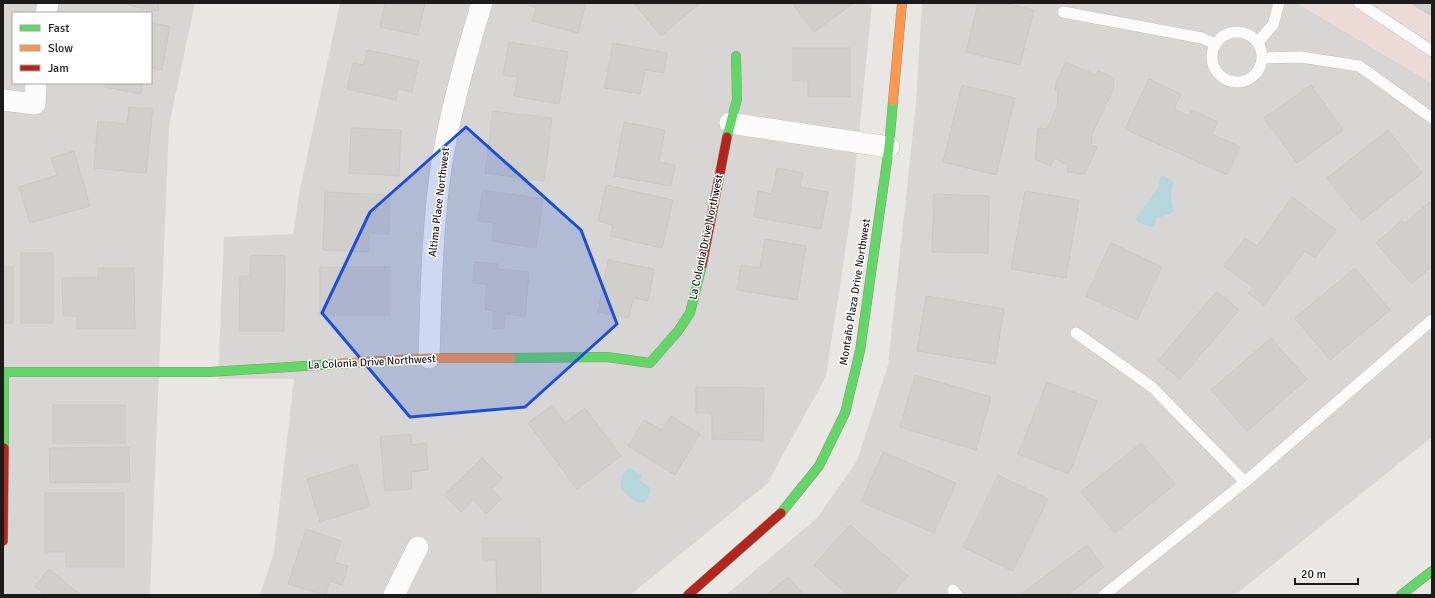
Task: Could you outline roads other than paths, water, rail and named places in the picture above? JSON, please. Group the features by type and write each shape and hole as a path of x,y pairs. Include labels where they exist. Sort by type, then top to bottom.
{"street":[{"name":"Altima Place Northwest","path":"429,358 433,253 442,162 463,65 482,3"},
{"name":"Montaño Plaza Drive Northwest","path":"692,594 786,509 819,466 845,413 860,351 888,148 902,3"},
{"name":"La Colonia Drive Northwest","path":"3,541 4,372 209,372 429,358 607,357 650,362 678,331 690,313 697,289 730,123 737,99 736,56"},
{"path":"3,100 35,104 36,84"},
{"path":"730,123 888,148"},
{"path":"394,595 418,547"},
{"path":"1401,595 1432,571"}],"lane":[{"path":"1258,42 1273,25 1280,3"},
{"path":"1359,3 1432,51"},
{"path":"1063,12 1202,38 1215,44"},
{"path":"1244,32 1258,42 1262,50 1263,58 1257,74 1242,82 1226,80 1219,75 1213,64 1212,52 1215,44 1227,33 1244,32"},
{"path":"1263,58 1301,57 1360,66 1432,118"},
{"path":"1104,595 1245,482 1432,320"},
{"path":"1076,333 1152,387 1245,482"}],"water":[{"path":"1163,175 1174,182 1171,195 1174,211 1170,214 1157,218 1153,227 1139,223 1136,218 1159,186 1160,177"},
{"path":"630,468 642,476 639,480 651,490 648,499 644,503 636,502 621,490 621,480 623,474"}]}
